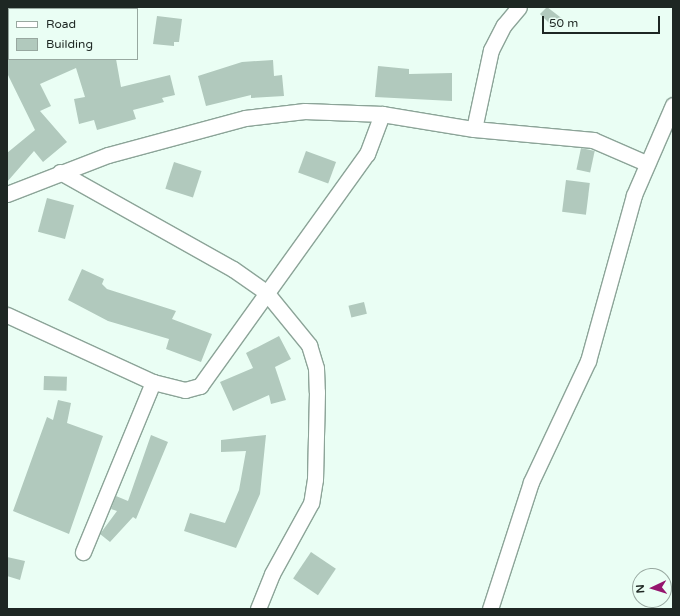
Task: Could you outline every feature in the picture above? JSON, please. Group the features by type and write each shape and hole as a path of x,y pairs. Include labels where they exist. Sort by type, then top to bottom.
{"street":[{"path":"474,129 491,50 504,25 519,7"},
{"path":"490,609 532,482 588,361 634,195 646,163 673,105"},
{"path":"7,194 60,172 157,140 245,118 305,111 382,114 474,129 593,140 646,163"},
{"path":"7,315 153,382 184,390 200,386 265,292 367,154 382,114"},
{"path":"60,172 233,269 265,292 309,345 316,368 315,479 305,520 284,552 258,609"},
{"path":"83,552 153,382"}],"building":[{"path":"547,7 564,20 555,29 540,14"},
{"path":"157,16 182,19 179,42 174,42 174,46 153,44"},
{"path":"7,59 116,60 121,87 170,75 175,95 162,98 164,102 133,110 136,119 97,130 94,120 79,124 74,99 85,97 76,68 40,84 51,106 40,111 67,142 43,162 34,151 7,182 7,153 35,130 7,73"},
{"path":"273,60 274,76 282,75 284,96 251,98 251,95 206,106 198,76 242,62"},
{"path":"378,66 409,69 409,74 452,73 452,101 375,97"},
{"path":"581,148 595,151 590,172 576,170"},
{"path":"306,151 336,162 328,184 298,173"},
{"path":"174,162 202,171 193,198 165,189"},
{"path":"566,180 590,183 586,215 562,212"},
{"path":"47,198 74,205 65,239 38,232"},
{"path":"82,269 104,279 102,284 107,289 176,311 172,319 212,334 201,362 166,349 169,339 108,321 68,300"},
{"path":"364,302 367,314 351,318 348,306"},
{"path":"279,336 291,359 275,367 286,400 271,404 269,395 233,411 220,382 253,368 246,353"},
{"path":"44,376 67,377 66,391 44,390"},
{"path":"58,400 71,403 67,423 103,436 69,534 13,511 47,417 53,420"},
{"path":"151,435 168,442 136,519 133,517 110,542 100,534 117,511 111,509 116,496 128,501"},
{"path":"266,435 260,494 236,548 184,531 190,513 225,523 239,490 246,451 221,452 221,440"},
{"path":"311,552 336,569 318,595 293,579"},
{"path":"7,557 25,561 20,580 7,576"}]}
